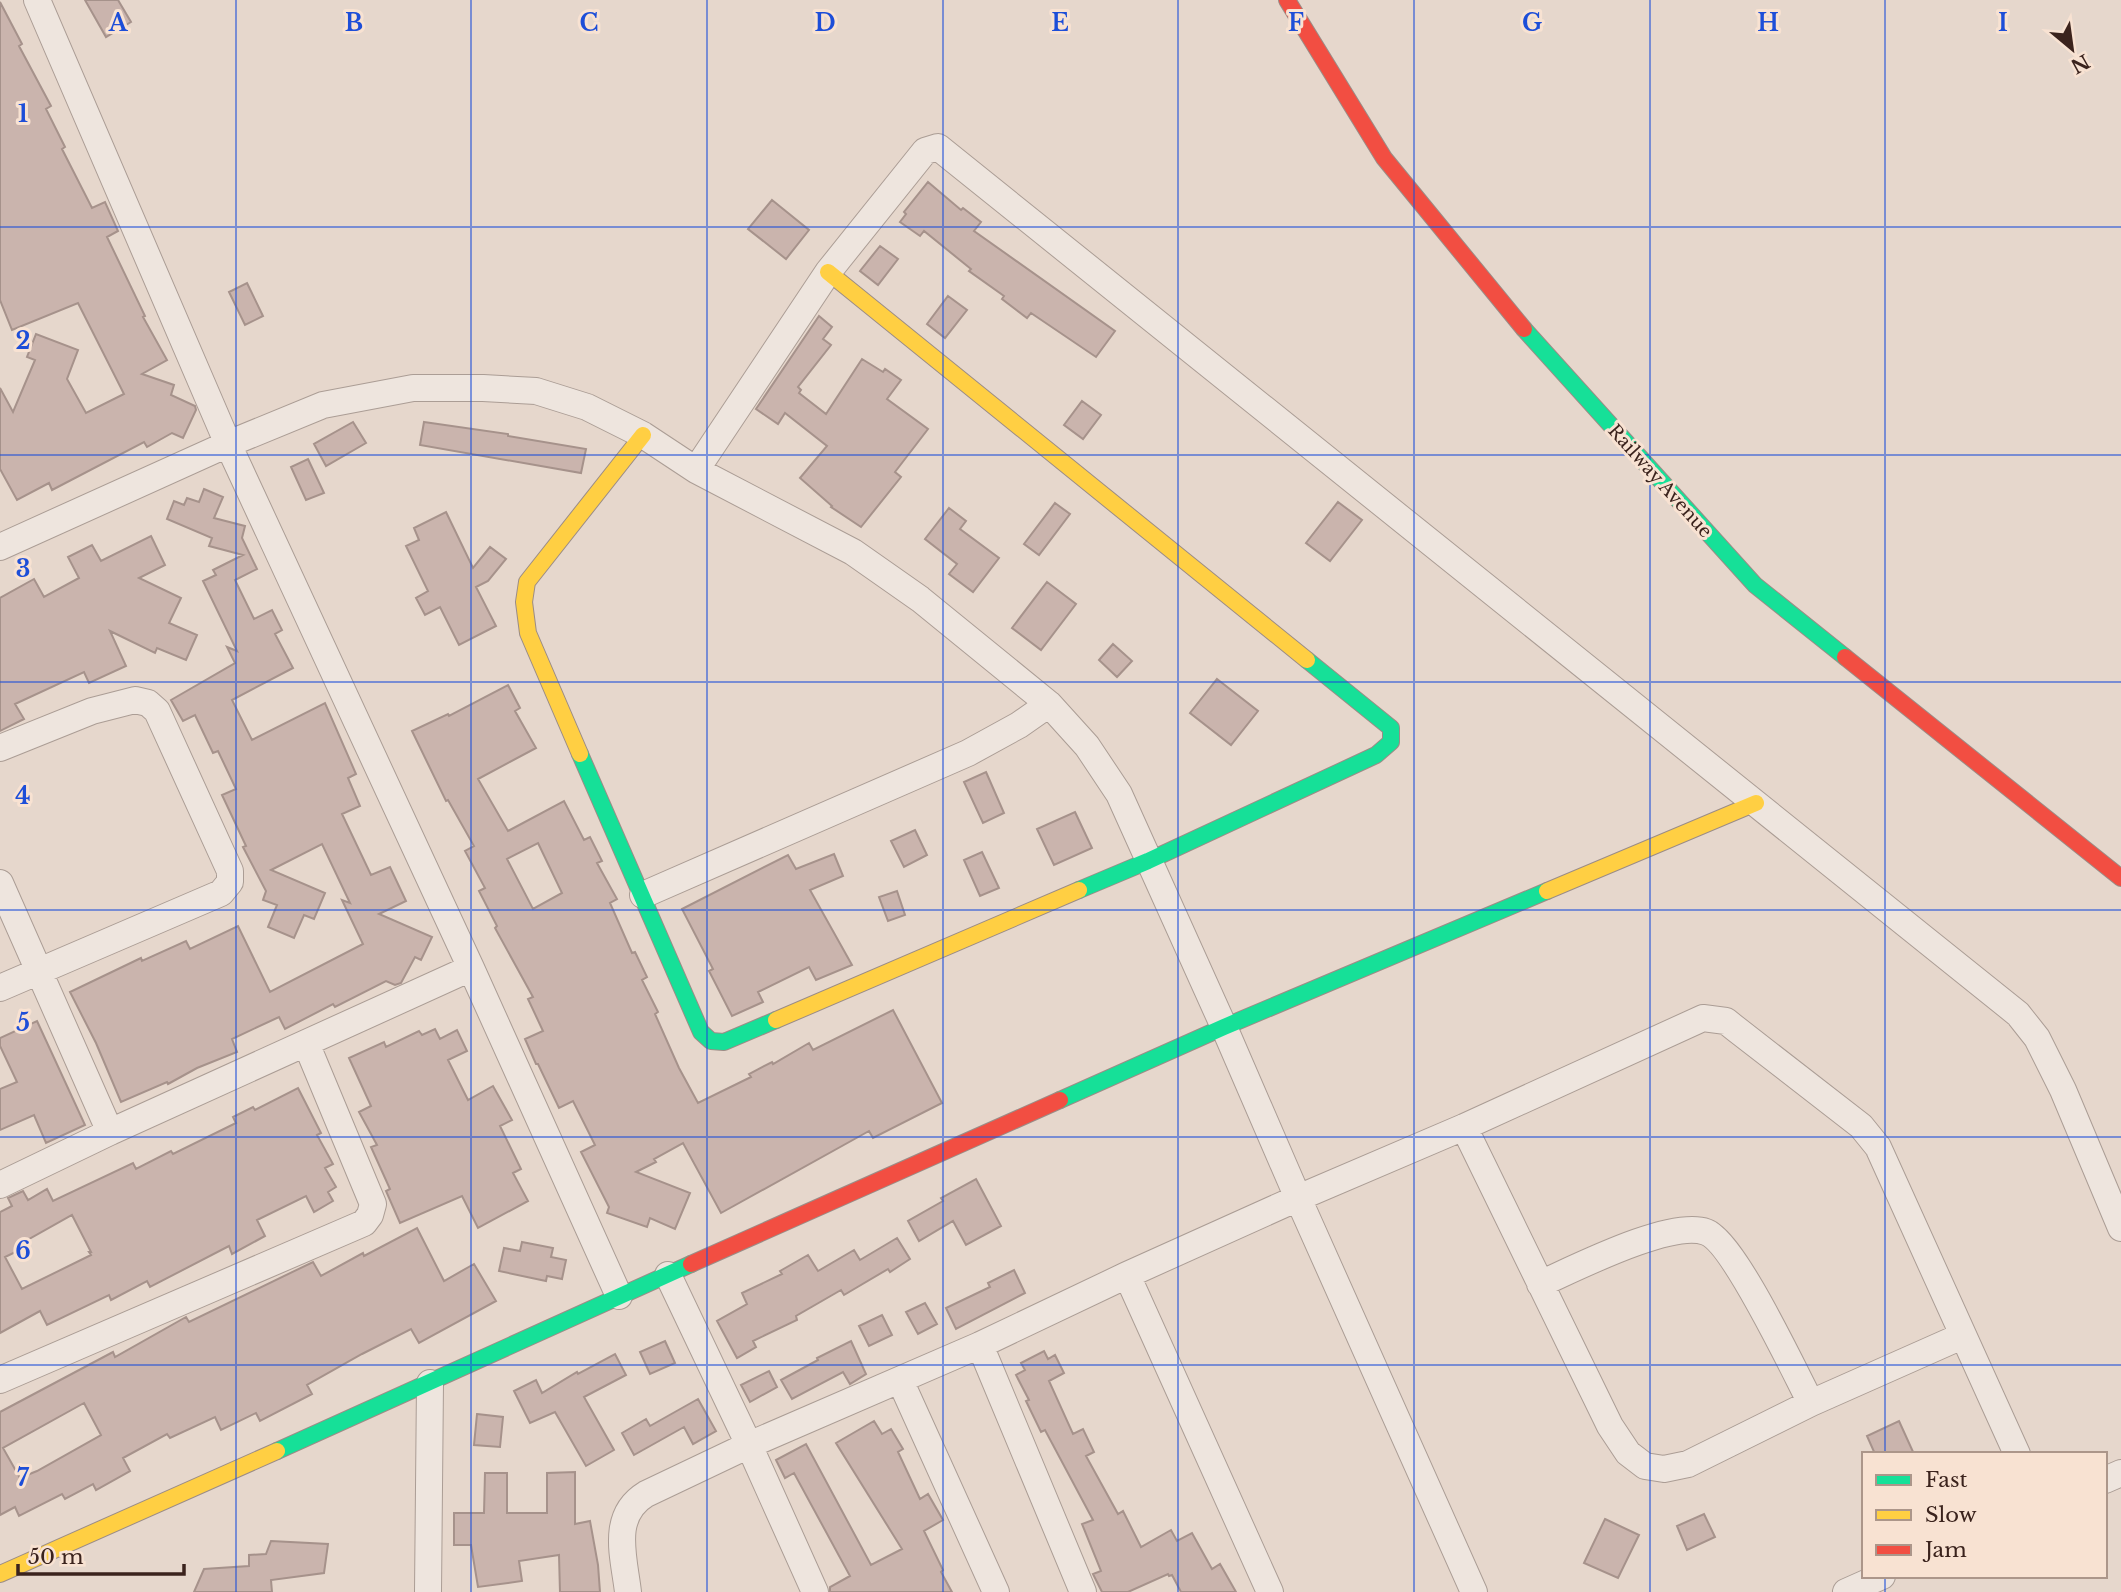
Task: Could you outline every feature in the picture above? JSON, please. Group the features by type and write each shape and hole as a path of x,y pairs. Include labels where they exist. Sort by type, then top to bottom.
{"street":[{"path":"37,0 228,444 471,968 619,1296"},
{"name":"Railway Avenue","path":"1287,0 1384,158 1534,342 1755,585 2121,878"},
{"path":"696,470 828,272 925,151 939,147 2018,1014 2036,1038 2063,1090 2121,1228"},
{"path":"643,435 527,582 524,602 528,633 701,1032 711,1041 724,1042 1148,861 1376,755 1391,742 1391,728 828,272"},
{"path":"0,547 228,444 323,405 414,388 483,388 536,391 587,407 643,435 696,470 853,552 919,599 1049,704 1087,746 1119,794 1474,1592"},
{"path":"0,748 92,711 135,699 148,703 157,711 230,871 230,882 221,892 0,988"},
{"path":"643,895 968,753 1019,725 1049,704"},
{"path":"0,1574 1224,1027 1756,803"},
{"path":"0,883 110,1132"},
{"path":"0,1185 110,1132 471,968"},
{"path":"628,1592 622,1524 635,1501 749,1445 979,1345 1127,1275 1464,1127 1703,1018 1726,1021 1861,1126 1878,1147 2016,1452"},
{"path":"0,1380 364,1223 373,1204 306,1043"},
{"path":"1464,1127 1610,1426 1628,1453 1646,1466 1664,1469 1688,1464 1811,1403 1962,1336"},
{"path":"1540,1284 1642,1241 1673,1232 1706,1232 1717,1239 1737,1264 1811,1403"},
{"path":"668,1275 815,1592"},
{"path":"1127,1275 1270,1592"},
{"path":"979,1345 1083,1592"},
{"path":"900,1380 996,1592"},
{"path":"428,1592 430,1383"}],"building":[{"path":"85,0 118,0 131,22 106,37"},
{"path":"0,2 22,44 19,46 51,106 46,109 65,147 62,149 92,208 105,202 118,231 107,237 145,316 143,317 167,360 142,374 174,385 171,395 195,406 196,410 183,438 172,433 147,447 144,442 52,490 49,483 17,500 0,469 0,388 13,412 35,360 27,357 36,334 78,350 67,379 86,413 124,394 78,303 12,330 0,300"},
{"path":"928,182 961,210 963,208 981,222 974,231 1115,331 1096,357 1031,313 1027,318 924,231 920,236 900,222 906,214 904,212"},
{"path":"772,200 809,230 786,259 748,229"},
{"path":"880,246 898,259 878,285 860,271"},
{"path":"247,283 263,316 245,325 229,292"},
{"path":"948,296 967,310 945,338 927,324"},
{"path":"819,316 832,327 823,339 831,345 798,387 801,390 799,393 826,414 862,359 901,380 887,399 928,429 895,472 901,477 861,527 831,507 800,478 827,446 785,413 778,424 756,409"},
{"path":"1082,401 1101,415 1083,439 1064,425"},
{"path":"353,422 366,443 326,466 314,444"},
{"path":"424,422 586,449 581,473 420,445"},
{"path":"308,459 324,493 306,500 291,467"},
{"path":"204,489 223,497 214,518 245,526 242,538 257,569 235,580 254,619 272,610 282,630 275,634 293,668 232,700 252,740 325,703 356,774 348,778 360,806 342,814 371,875 390,867 406,901 379,914 432,937 421,960 415,957 401,983 395,985 386,981 285,1029 279,1017 232,1039 237,1052 121,1102 96,1043 70,992 141,958 142,961 186,941 190,949 238,926 270,992 363,944 342,900 350,903 322,844 271,870 325,893 314,919 304,915 294,938 268,927 277,905 263,900 266,891 243,847 246,846 222,795 236,789 218,751 213,753 195,715 183,721 171,700 235,663 227,647 237,651 203,581 216,575 213,570 243,555 209,546 212,538 167,519 174,501 184,505 187,498 199,502"},
{"path":"1338,502 1362,520 1330,561 1306,543"},
{"path":"1055,503 1070,514 1039,555 1024,544"},
{"path":"949,508 966,521 960,529 999,558 973,592 949,574 957,564 925,539"},
{"path":"446,512 473,568 490,547 506,559 488,581 476,587 496,626 459,645 440,607 425,615 416,598 428,591 406,546 419,540 414,528"},
{"path":"151,536 165,565 139,578 181,598 169,623 197,635 186,660 157,648 155,653 110,631 126,666 89,683 84,672 15,704 24,719 0,731 0,598 34,579 44,597 79,578 68,557 92,545 101,561"},
{"path":"1047,582 1076,604 1041,650 1012,628"},
{"path":"1113,644 1132,661 1117,677 1099,660"},
{"path":"1217,679 1258,711 1231,745 1190,713"},
{"path":"508,685 520,708 515,711 536,748 478,779 508,831 564,801 584,840 590,837 602,861 597,863 617,899 610,903 632,953 635,952 647,977 642,980 658,1012 655,1014 698,1103 751,1077 749,1074 772,1062 773,1064 809,1043 813,1050 893,1010 942,1103 873,1138 869,1131 721,1213 683,1143 636,1172 690,1193 675,1229 650,1218 647,1227 607,1213 609,1207 581,1152 595,1145 573,1101 559,1108 536,1064 525,1039 543,1031 528,999 533,997 495,928 497,926 479,891 485,888 465,851 474,846 448,800 446,801 412,731 448,714 449,716","holes":["538,843 562,893 533,909 507,859"]},
{"path":"986,772 1004,813 983,823 964,782"},
{"path":"1075,812 1092,848 1054,865 1037,829"},
{"path":"915,830 927,855 904,867 891,841"},
{"path":"982,852 999,888 980,896 964,860"},
{"path":"834,854 843,876 810,890 852,965 816,980 809,967 758,992 763,1002 732,1016 709,971 713,969 682,909 788,855 796,869"},
{"path":"897,891 905,915 888,921 879,897"},
{"path":"37,1021 85,1125 46,1143 34,1115 0,1130 0,1089 17,1082 0,1046 0,1038"},
{"path":"435,1029 440,1039 457,1030 467,1051 448,1060 468,1100 493,1086 512,1120 500,1126 521,1169 513,1173 528,1201 478,1228 462,1196 400,1223 386,1191 390,1189 371,1147 377,1145 359,1112 371,1106 349,1058 384,1042 386,1047 419,1031 422,1035"},
{"path":"298,1088 321,1133 317,1135 333,1164 325,1168 336,1187 328,1192 333,1201 314,1212 306,1196 257,1220 265,1236 232,1254 229,1246 150,1287 147,1281 111,1300 109,1295 47,1325 40,1311 0,1333 0,1212 12,1206 8,1198 23,1191 28,1200 47,1189 53,1201 133,1163 136,1169 171,1151 173,1154 236,1123 233,1117 253,1107 255,1110","holes":["72,1215 91,1255 22,1289 5,1257 26,1247 24,1242"]},
{"path":"976,1179 1001,1226 966,1245 953,1221 919,1241 908,1221 943,1201 941,1198"},
{"path":"417,1228 444,1281 474,1264 496,1301 419,1343 411,1329 307,1385 312,1394 260,1421 256,1413 221,1430 215,1417 170,1438 167,1434 123,1458 130,1471 96,1490 93,1484 65,1499 62,1494 19,1516 15,1507 0,1515 0,1412 113,1352 115,1357 186,1317 189,1322 313,1262 321,1276 363,1253 364,1256","holes":["84,1403 101,1435 20,1478 3,1448"]},
{"path":"897,1238 910,1259 844,1295 841,1290 796,1316 797,1320 753,1341 756,1347 737,1358 717,1321 747,1304 742,1293 782,1274 780,1271 808,1255 818,1271 854,1250 860,1260"},
{"path":"522,1242 553,1248 551,1257 566,1260 562,1279 547,1276 546,1281 499,1271 504,1248 520,1251"},
{"path":"1014,1270 1025,1293 956,1329 946,1308 990,1287 988,1283"},
{"path":"925,1303 937,1324 918,1334 906,1312"},
{"path":"882,1315 892,1335 869,1346 859,1326"},
{"path":"665,1341 675,1363 650,1374 640,1352"},
{"path":"851,1341 866,1374 850,1384 843,1372 792,1399 781,1380"},
{"path":"1044,1351 1048,1359 1055,1355 1064,1373 1049,1381 1073,1434 1083,1429 1094,1452 1086,1456 1118,1514 1123,1511 1141,1547 1171,1530 1177,1541 1192,1533 1212,1569 1220,1564 1236,1592 1181,1592 1172,1575 1168,1574 1128,1592 1102,1592 1093,1574 1101,1571 1082,1524 1093,1520 1045,1430 1041,1432 1016,1375 1025,1370 1021,1363"},
{"path":"615,1354 626,1375 584,1397 614,1450 586,1466 555,1412 530,1423 514,1391 536,1380 542,1393"},
{"path":"769,1371 777,1387 750,1402 741,1385"},
{"path":"698,1399 716,1431 693,1444 684,1427 634,1455 622,1433 646,1419 650,1426"},
{"path":"477,1414 503,1417 500,1447 474,1445"},
{"path":"874,1421 882,1434 891,1429 903,1449 898,1452 920,1499 928,1494 943,1520 924,1531 952,1592 830,1592 830,1587 850,1576 794,1473 785,1478 776,1460 806,1444 871,1565 902,1549 836,1443"},
{"path":"1899,1421 1913,1452 1874,1452 1867,1436"},
{"path":"575,1472 575,1524 590,1521 600,1592 560,1592 559,1555 519,1561 522,1581 478,1587 471,1545 454,1545 454,1513 484,1513 485,1473 507,1473 507,1513 547,1513 547,1473"},
{"path":"1704,1514 1715,1537 1687,1550 1677,1526"},
{"path":"1605,1519 1639,1535 1618,1578 1584,1563"},
{"path":"271,1541 328,1544 324,1573 271,1580 272,1592 194,1592 204,1569 249,1566 249,1555 266,1554"}],"traffic: fast":[{"path":"1524,329 1755,585 1845,657"},
{"path":"1079,890 1148,861 1376,755 1391,742 1391,728 1307,660"},
{"path":"580,754 701,1032 711,1041 724,1042 776,1020"},
{"path":"1060,1100 1224,1027 1547,891"},
{"path":"277,1451 691,1264"}],"traffic: slow":[{"path":"828,272 1307,660"},
{"path":"580,754 528,633 524,602 527,582 643,435"},
{"path":"1547,891 1756,803"},
{"path":"776,1020 1079,890"},
{"path":"0,1574 277,1451"}],"traffic: jam":[{"path":"1287,0 1384,158 1524,329"},
{"path":"1845,657 2121,878"},
{"path":"691,1264 1060,1100"}]}
